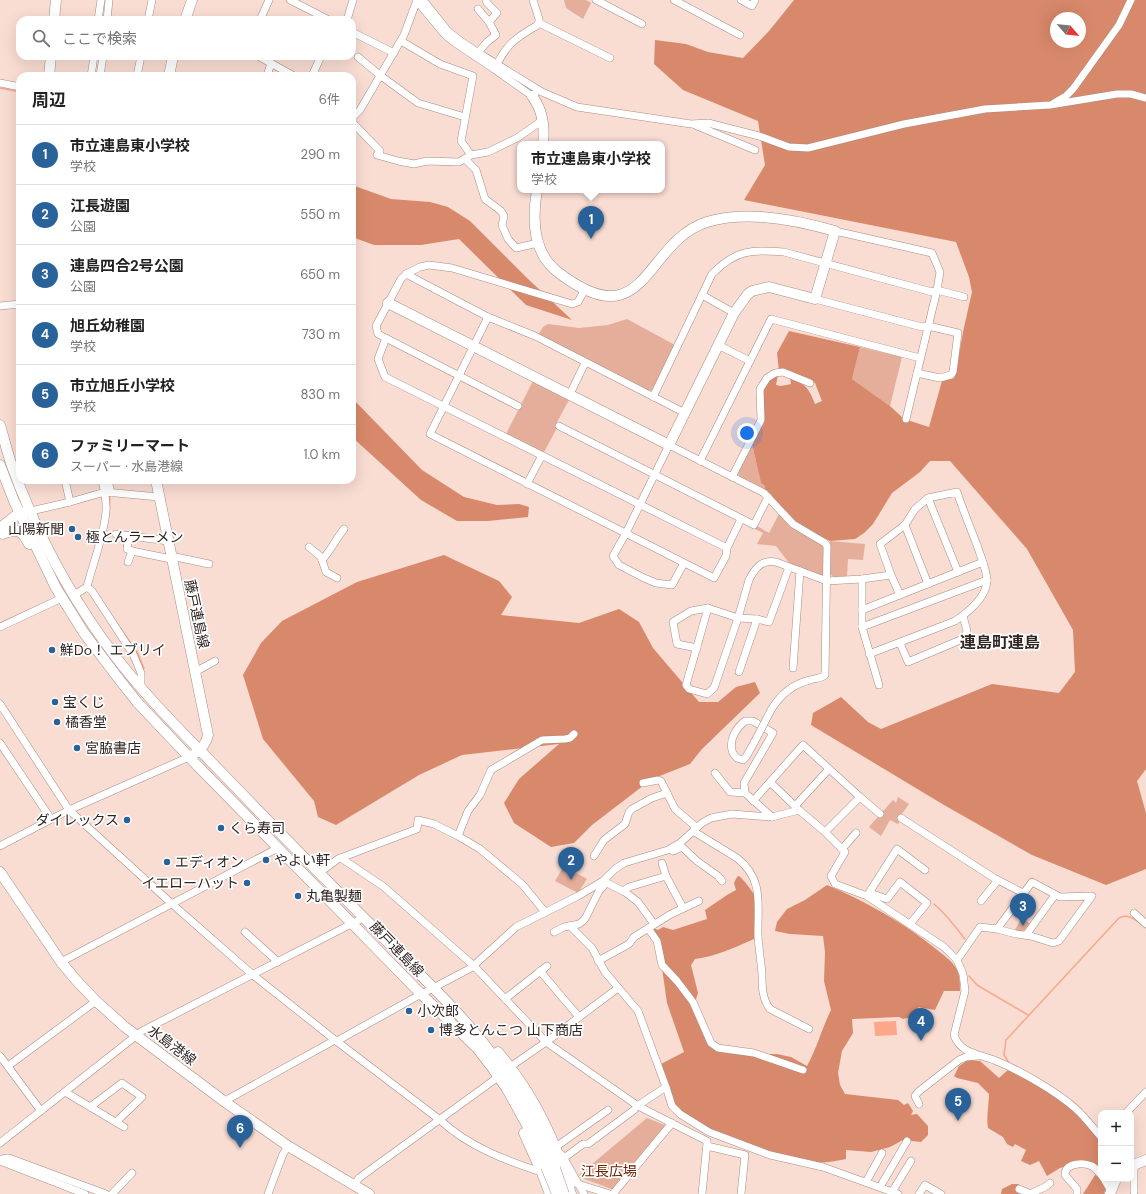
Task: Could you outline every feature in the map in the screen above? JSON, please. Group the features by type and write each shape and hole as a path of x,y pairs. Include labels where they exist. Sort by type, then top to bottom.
{"main road":[{"path":"54,16 56,0"},
{"path":"188,16 192,0"},
{"path":"49,72 51,60"},
{"path":"171,72 172,60"},
{"path":"536,93 545,128 543,141"},
{"path":"388,302 669,445 734,313 748,294 752,291 769,287 815,298 835,231 805,223 772,218 723,217 705,223 680,238 644,280 634,288 614,296 603,295 585,290 558,273 542,253 538,243 535,224 534,204 536,193"},
{"path":"0,425 16,477"},
{"path":"0,465 21,515 47,570"},
{"path":"19,484 50,552 74,595 111,651 141,688 200,750 189,757"},
{"name":"藤戸連島線","path":"157,484 208,735 206,742 200,750 433,988 497,1060 528,1109 541,1134 548,1169 564,1194"},
{"path":"1,533 21,515 31,511"},
{"path":"1,533 17,531 23,534 39,562 47,570"},
{"name":"藤戸連島線","path":"47,570 62,598 89,639 137,702 421,994 466,1037 491,1066 507,1089 538,1145 556,1194"},
{"name":"水島港線","path":"0,872 61,962 96,1001 136,1036 225,1102 288,1146 369,1194"},
{"path":"457,1014 481,1032 510,1067 530,1097 555,1144 572,1194"},
{"path":"466,1037 548,1169 550,1194"},
{"path":"1134,1165 1146,1160"},
{"path":"1110,1193 1114,1182"}],"street":[{"path":"99,16 101,0"},
{"path":"107,16 109,0"},
{"path":"149,16 152,0"},
{"path":"262,16 269,0"},
{"path":"290,0 321,16"},
{"path":"348,16 353,0"},
{"path":"416,0 445,35 496,66 536,93 577,107 691,124 708,123 736,130 789,147 808,148 904,124 985,109 1050,105 1117,94 1131,94 1146,98"},
{"path":"356,114 381,76 401,41 416,0"},
{"path":"423,0 448,31 476,54"},
{"path":"486,0 497,13 489,22"},
{"path":"533,0 539,19 538,23"},
{"path":"596,0 642,24"},
{"path":"674,0 740,35"},
{"path":"741,0 752,6 755,0"},
{"path":"1050,105 1066,96 1073,89 1119,25 1131,0"},
{"path":"476,54 496,35 489,22 478,9"},
{"path":"496,66 512,41 538,23"},
{"path":"538,23 610,58"},
{"path":"356,34 394,53"},
{"path":"401,41 440,64 473,76 461,141 471,155"},
{"path":"358,57 418,103 465,118"},
{"path":"92,72 93,60"},
{"path":"101,72 102,60"},
{"path":"138,72 140,60"},
{"path":"265,60 287,72"},
{"path":"314,72 319,60"},
{"path":"268,72 271,63"},
{"path":"0,83 16,86"},
{"path":"356,126 380,151 377,155 398,162 414,164 427,161 459,162 471,155 488,152 517,138 543,120"},
{"path":"691,124 755,150"},
{"path":"465,159 476,170 485,199 501,211 504,216 502,225 508,239 516,248 538,243"},
{"path":"835,231 932,253 940,272 906,419"},
{"path":"653,397 712,274 724,262 741,253 759,250 784,252 932,292 937,290 964,297"},
{"path":"518,406 378,334 376,326 401,279 406,274 420,267 429,265 452,268 572,304 578,302 585,290"},
{"path":"406,274 488,316 535,336 585,363 685,412"},
{"path":"702,295 734,313"},
{"path":"815,298 922,327 928,326 958,333 953,372 951,376 940,378 917,373"},
{"path":"0,306 16,304"},
{"path":"488,316 430,434 714,578 726,556 727,548 741,519"},
{"path":"700,461 771,319 920,358"},
{"path":"386,338 378,359 385,377 727,548"},
{"path":"718,345 750,361"},
{"path":"570,394 585,363"},
{"path":"732,477 760,420 760,389 767,378 774,373 783,372 810,383"},
{"path":"559,426 754,525 768,497"},
{"path":"684,563 672,585 656,584 619,565 613,556 626,533 669,445 764,493 793,524 827,546 825,675 821,678 809,680 794,686 778,699 771,710 754,741 746,757 741,760 737,758 732,750 732,741 737,729 741,724 748,720 753,721 773,733 744,783 745,793"},
{"path":"527,484 543,456"},
{"path":"66,484 70,502"},
{"path":"104,484 108,492"},
{"path":"74,595 87,587 106,511 108,484"},
{"path":"31,511 108,492 159,497"},
{"path":"869,654 955,622 963,616 984,591 987,580 983,562 957,492 928,498 915,509 905,525 880,544 900,595"},
{"path":"928,498 958,572"},
{"path":"905,525 928,584"},
{"path":"322,560 330,551 336,539 344,529"},
{"path":"116,534 168,541"},
{"path":"129,535 127,549 132,551 209,564"},
{"path":"309,547 318,554 322,560 326,572 336,578"},
{"path":"128,562 132,551"},
{"path":"708,608 686,685 689,689 707,694 714,688 738,618 749,580 759,566 764,562 769,561 789,567 826,581 862,579 891,575"},
{"path":"862,610 983,562"},
{"path":"697,648 677,644 673,622 691,611 708,608 738,618 756,618 769,622 789,567"},
{"path":"793,668 800,571"},
{"path":"862,579 862,627 879,685"},
{"path":"862,627 987,580"},
{"path":"87,587 92,591 133,654 141,673 141,688"},
{"path":"0,627 62,598"},
{"path":"900,643 908,662 965,638 966,631 963,616"},
{"path":"739,672 756,618"},
{"path":"194,672 215,661"},
{"path":"0,704 70,809 254,974 337,1041 441,1119 450,1130 467,1141 509,1162 548,1169 578,1185 612,1193 671,1125"},
{"path":"458,836 468,811 480,795 491,770 542,740 565,739 570,738 574,734"},
{"path":"0,743 51,819"},
{"path":"754,801 804,745 880,814"},
{"path":"0,846 70,809 189,757"},
{"path":"554,932 579,924 586,917 599,890 614,868 624,863 668,850 680,843 694,829 711,818 732,814 772,817 797,808 829,769"},
{"path":"714,773 730,792 745,793 772,817"},
{"path":"643,783 658,780 663,784 675,809 694,829 737,858 748,869 757,885 759,894 758,936 762,986 767,1005 770,1009 809,1029"},
{"path":"770,782 845,852 831,876 835,884 869,895 888,899 900,882 927,903 910,924"},
{"path":"594,856 604,840 625,824 628,812 652,798 667,793"},
{"path":"825,832 860,797"},
{"path":"901,818 974,866 1023,893"},
{"path":"320,873 338,859 417,829 418,820 434,824 480,849 522,884 545,912"},
{"path":"842,849 856,833"},
{"path":"660,852 666,854 682,847 697,861 718,876 722,881"},
{"path":"61,962 172,902 278,848"},
{"path":"869,895 897,848 925,870"},
{"path":"338,859 384,887 473,966 546,1042 637,1107 707,1143 745,1155 741,1194"},
{"path":"662,864 666,876 683,908"},
{"path":"623,891 629,887 666,876"},
{"path":"981,901 998,880"},
{"path":"225,1102 473,966 516,927 604,882"},
{"path":"604,882 623,891 638,902 657,941 662,966 677,981 693,1002 711,1043 718,1048 754,1053 803,1070"},
{"path":"957,960 980,927 1026,935 1053,943 1059,941 1092,896 1060,897 1032,882 997,929"},
{"path":"869,895 944,947 957,960 963,974 965,991 954,1035 960,1046 980,1056 994,1060 1045,1086 1077,1110 1098,1134"},
{"path":"1026,935 1055,895"},
{"path":"598,960 629,944 634,937 651,926 699,901"},
{"path":"1134,913 1146,924"},
{"path":"0,1143 142,1031 363,918"},
{"path":"570,926 592,948 605,972 638,1011 672,1106 680,1114 709,1132 770,1155 823,1167 895,1193 911,1161"},
{"path":"245,932 278,962"},
{"path":"505,999 547,966"},
{"path":"540,971 579,1017"},
{"path":"510,1067 618,988"},
{"path":"8,1066 96,1001"},
{"path":"0,1056 42,1111"},
{"path":"919,1104 915,1096 924,1087 959,1060 966,1057 980,1056"},
{"path":"354,1185 359,1178 494,1080"},
{"path":"90,1107 122,1083 142,1097 116,1122"},
{"path":"564,1158 584,1144 588,1144 666,1087"},
{"path":"65,1092 124,1127"},
{"path":"1129,1110 1144,1097"},
{"path":"584,1194 555,1144 608,1110"},
{"path":"702,1194 709,1132"},
{"path":"880,1187 907,1141"},
{"path":"268,1194 288,1146"},
{"path":"866,1182 882,1153"},
{"path":"0,1161 5,1158 9,1158 106,1194"},
{"path":"0,1161 85,1194"},
{"path":"1077,1194 1077,1189 1066,1178 1066,1171 1070,1167 1077,1164 1088,1164 1098,1172"},
{"path":"112,1194 132,1173"},
{"path":"1105,1182 1110,1193"},
{"path":"1134,1182 1134,1192"},
{"path":"1019,1189 1030,1194 1050,1183"},
{"path":"919,1194 925,1185 941,1194"}],"green space":[{"path":"564,0 586,0 591,3 583,19 566,8"},
{"path":"627,319 675,345 652,390 648,391 538,335 543,327 548,324 579,328 608,325"},
{"path":"860,347 902,357 890,406 852,379"},
{"path":"534,379 570,398 555,426 557,428 544,452 542,453 506,434"},
{"path":"752,444 761,483 765,486 765,491 739,477 738,472"},
{"path":"779,514 822,545 824,549 824,574 822,576 790,564 776,546 757,544 763,533 755,529 757,526 769,533"},
{"path":"830,541 865,544 863,560 848,559 847,576 834,577 830,574"},
{"path":"898,797 909,804 899,818 901,820 898,824 890,820 881,836 869,827 893,800 896,803"},
{"path":"564,866 587,879 578,893 555,881"},
{"path":"1022,918 1031,924 1024,930 1019,932 1014,931"},
{"name":"江長広場","path":"647,1118 667,1126 614,1190 582,1178 579,1175"}],"shaded area":[{"path":"794,0 1146,0 1146,769 1137,781 1146,813 1146,869 1106,885 1032,855 944,805 811,725 813,713 841,697 868,722 881,729 992,684 1059,693 1075,672 1073,630 1027,549 950,461 930,461 920,472 892,493 873,524 855,539 830,541 801,526 791,518 765,491 765,486 761,483 752,444 764,420 762,392 768,381 778,375 776,385 781,386 791,384 790,377 800,382 806,388 811,394 815,404 822,401 815,383 786,371 779,371 777,353 789,331 860,347 852,379 890,406 904,419 929,427 942,381 954,378 956,372 972,292 969,277 956,242 744,200 765,165 758,121 683,90 654,64 655,40 686,44 708,52 743,58 769,31"},
{"path":"356,186 391,199 430,202 448,207 470,221 527,278 572,320 526,305 459,239 421,245 374,245 356,238"},
{"path":"356,402 422,470 464,497 497,505 519,504 529,507 528,517 488,521 457,521 421,500 356,441"},
{"path":"107,494 110,495 110,515 91,585 138,652 145,669 142,670 88,585"},
{"path":"444,555 499,581 512,597 501,615 579,623 619,609 639,622 653,648 699,702 718,702 736,687 755,682 760,693 702,749 690,764 652,779 592,825 574,843 551,847 514,823 504,803 519,779 559,744 462,755 419,775 336,825 318,817 314,801 263,739 243,675 261,643 282,621 357,582"},
{"path":"739,876 750,888 757,901 757,920 754,939 718,954 695,959 691,965 698,993 696,999 693,999 664,965 651,929 653,928 658,930 663,927 673,930 707,919 705,910 736,890 734,883"},
{"path":"827,885 884,913 924,939 954,965 959,976 960,991 944,991 935,1010 918,1007 917,1016 903,1019 899,1017 852,1019 853,1033 842,1051 838,1073 840,1085 845,1094 898,1100 904,1105 908,1103 913,1111 911,1115 917,1114 928,1126 928,1135 921,1142 903,1140 890,1147 871,1152 846,1150 846,1159 815,1163 795,1159 739,1142 702,1125 676,1107 670,1094 661,1064 684,1052 667,1003 662,968 693,1004 710,1044 754,1054 777,1054 791,1057 807,1066 831,1010 824,981 825,952 823,936 790,934 775,931 777,922 787,909 805,900"},
{"path":"896,1021 897,1035 875,1036 874,1022"},
{"path":"968,1060 980,1061 999,1078 1008,1070 1043,1088 1076,1112 1098,1137 1098,1171 1077,1163 1060,1168 1047,1176 1039,1161 1030,1165 1021,1161 1026,1150 1015,1144 1013,1147 1007,1144 1003,1137 988,1128 987,1116 989,1094 978,1083 954,1076 959,1066"},
{"path":"1095,1175 1098,1175 1098,1182 1105,1182 1107,1185 1104,1194 1083,1194"},
{"path":"1012,1184 1019,1184 1016,1192 1020,1194 1001,1194 1002,1189"}],"waterway":[{"path":"0,88 16,91"},
{"path":"934,904 947,916 965,939"},
{"path":"1009,1063 1004,1055 1006,1040 1119,918 1122,916 1129,917 1146,928"},
{"path":"969,976 977,985 1028,1015"},
{"path":"1072,1101 1081,1109"}],"place":[{"name":"市立連島東小学校","path":"591,239"},
{"name":"山陽新聞","path":"72,529"},
{"name":"極とんラーメン","path":"78,537"},
{"name":"鮮Do！ エブリイ","path":"52,650"},
{"name":"宝くじ","path":"55,702"},
{"name":"橘香堂","path":"57,722"},
{"name":"宮脇書店","path":"77,748"},
{"name":"ダイレックス","path":"127,820"},
{"name":"くら寿司","path":"221,828"},
{"name":"やよい軒","path":"266,860"},
{"name":"エディオン","path":"167,862"},
{"name":"江長遊園","path":"571,880"},
{"name":"イエローハット","path":"247,883"},
{"name":"丸亀製麺","path":"298,896"},
{"name":"連島四合2号公園","path":"1023,926"},
{"name":"小次郎","path":"409,1011"},
{"name":"博多とんこつ 山下商店","path":"431,1030"},
{"name":"旭丘幼稚園","path":"921,1041"},
{"name":"市立旭丘小学校","path":"958,1121"},
{"name":"ファミリーマート","path":"240,1148"}],"district":[{"name":"連島町連島","path":"1000,642"}]}
